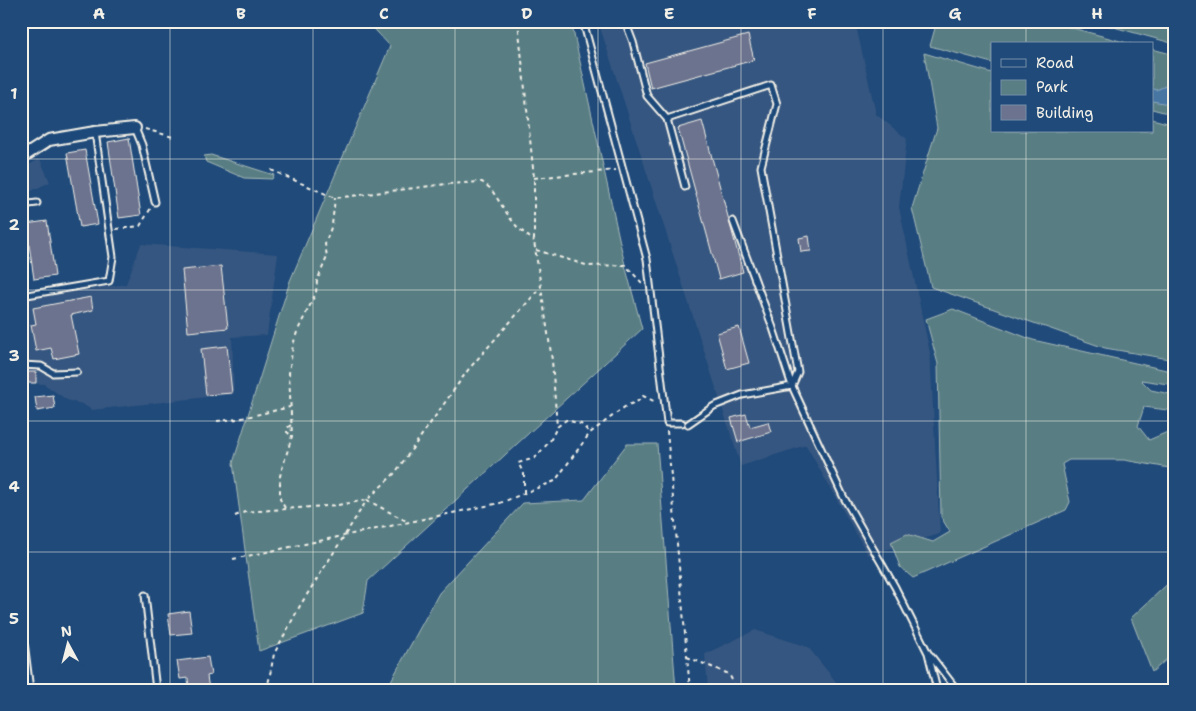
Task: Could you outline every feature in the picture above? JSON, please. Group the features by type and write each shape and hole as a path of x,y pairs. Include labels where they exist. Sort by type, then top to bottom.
{"street":[{"path":"21,158 49,140 95,132 135,128"}],"lane":[{"path":"583,21 647,260 667,423 682,423"},
{"path":"625,21 647,96 667,119 685,187"},
{"path":"667,119 771,85 777,104 761,167 798,372 792,386"},
{"path":"135,128 142,145 155,202"},
{"path":"21,296 109,281 113,257 95,132"},
{"path":"21,205 38,203"},
{"path":"733,221 773,328 792,386 843,496 895,587 928,653 958,690"},
{"path":"21,365 41,366 53,373 77,372"},
{"path":"688,424 714,406 742,395 792,386"},
{"path":"145,595 156,690"},
{"path":"22,626 30,690"},
{"path":"928,653 937,690"}],"path":[{"path":"518,21 534,178 534,241 552,360 557,427"},
{"path":"135,128 149,129 173,136"},
{"path":"534,178 623,169"},
{"path":"271,170 335,198 446,184 482,182 491,189 518,228 534,241"},
{"path":"285,508 280,500 280,476 292,436 289,373 293,345 297,332 316,293 317,281 327,257 325,244 332,225 335,198"},
{"path":"109,230 140,226 155,202"},
{"path":"536,250 589,266 625,266 652,293"},
{"path":"266,690 274,654 301,604 367,500 395,473 468,370 540,288"},
{"path":"233,559 500,504 555,481 590,433 626,406 644,396 658,403 666,414"},
{"path":"218,421 238,419 290,407"},
{"path":"524,493 524,474 518,463 535,458 550,441 557,427 566,420 581,424 590,433"},
{"path":"667,423 690,690"},
{"path":"291,425 287,428 287,432 292,436"},
{"path":"235,516 245,512 338,505 367,500 410,522"},
{"path":"686,657 729,674 737,690"}],"shaded area":[{"path":"598,21 855,21 876,114 907,139 899,207 930,353 940,534 868,555 806,445 741,466"},
{"path":"1175,82 1175,105 1154,101 1154,89 1156,90"},
{"path":"40,159 50,182 23,195 21,193 21,169"},
{"path":"141,244 278,254 267,335 232,337 234,394 92,410 82,404 67,400 44,384 24,383 28,299 126,284"},
{"path":"755,630 808,647 837,683 836,690 708,690 705,654"}],"green space":[{"path":"367,21 571,21 625,265 642,329 368,581 363,613 259,651 233,463 290,281 390,46"},
{"path":"937,21 1047,21 1124,42 991,42 991,63 930,46"},
{"path":"1092,21 1175,21 1175,44"},
{"path":"1154,50 1175,55 1175,115 1154,110"},
{"path":"924,53 991,73 991,132 1154,132 1154,120 1175,125 1175,360 1105,348 931,287 912,208 937,128"},
{"path":"211,155 274,175 272,179 244,178 206,162 204,156"},
{"path":"953,309 1033,340 1175,372 1175,385 1141,380 1151,390 1175,395 1175,411 1144,407 1138,426 1149,440 1172,430 1175,431 1175,469 1124,460 1069,460 1062,464 1070,502 1066,510 913,578 900,567 891,542 907,534 933,542 950,532 941,517 938,364 926,319"},
{"path":"627,444 657,444 676,690 386,690 439,593 523,503 584,500"},
{"path":"1175,577 1175,652 1152,672 1131,618"}],"building":[{"path":"748,35 754,60 651,88 645,63"},
{"path":"702,121 743,272 719,279 678,128"},
{"path":"129,138 141,215 119,218 108,142"},
{"path":"85,150 98,224 80,227 67,153"},
{"path":"47,221 55,276 34,279 26,224"},
{"path":"809,236 811,251 801,252 799,238"},
{"path":"221,266 228,328 188,332 182,270"},
{"path":"91,297 93,310 71,315 79,354 54,359 51,348 36,351 31,325 36,324 33,308"},
{"path":"739,327 749,363 727,369 717,333"},
{"path":"227,346 232,393 206,395 201,349"},
{"path":"24,372 36,372 36,383 24,383"},
{"path":"53,395 55,408 37,411 35,397"},
{"path":"746,414 750,427 768,422 771,432 738,442 731,418"},
{"path":"189,611 192,633 171,635 168,614"},
{"path":"208,657 211,675 207,676 209,690 189,690 188,678 180,679 177,661"}]}
